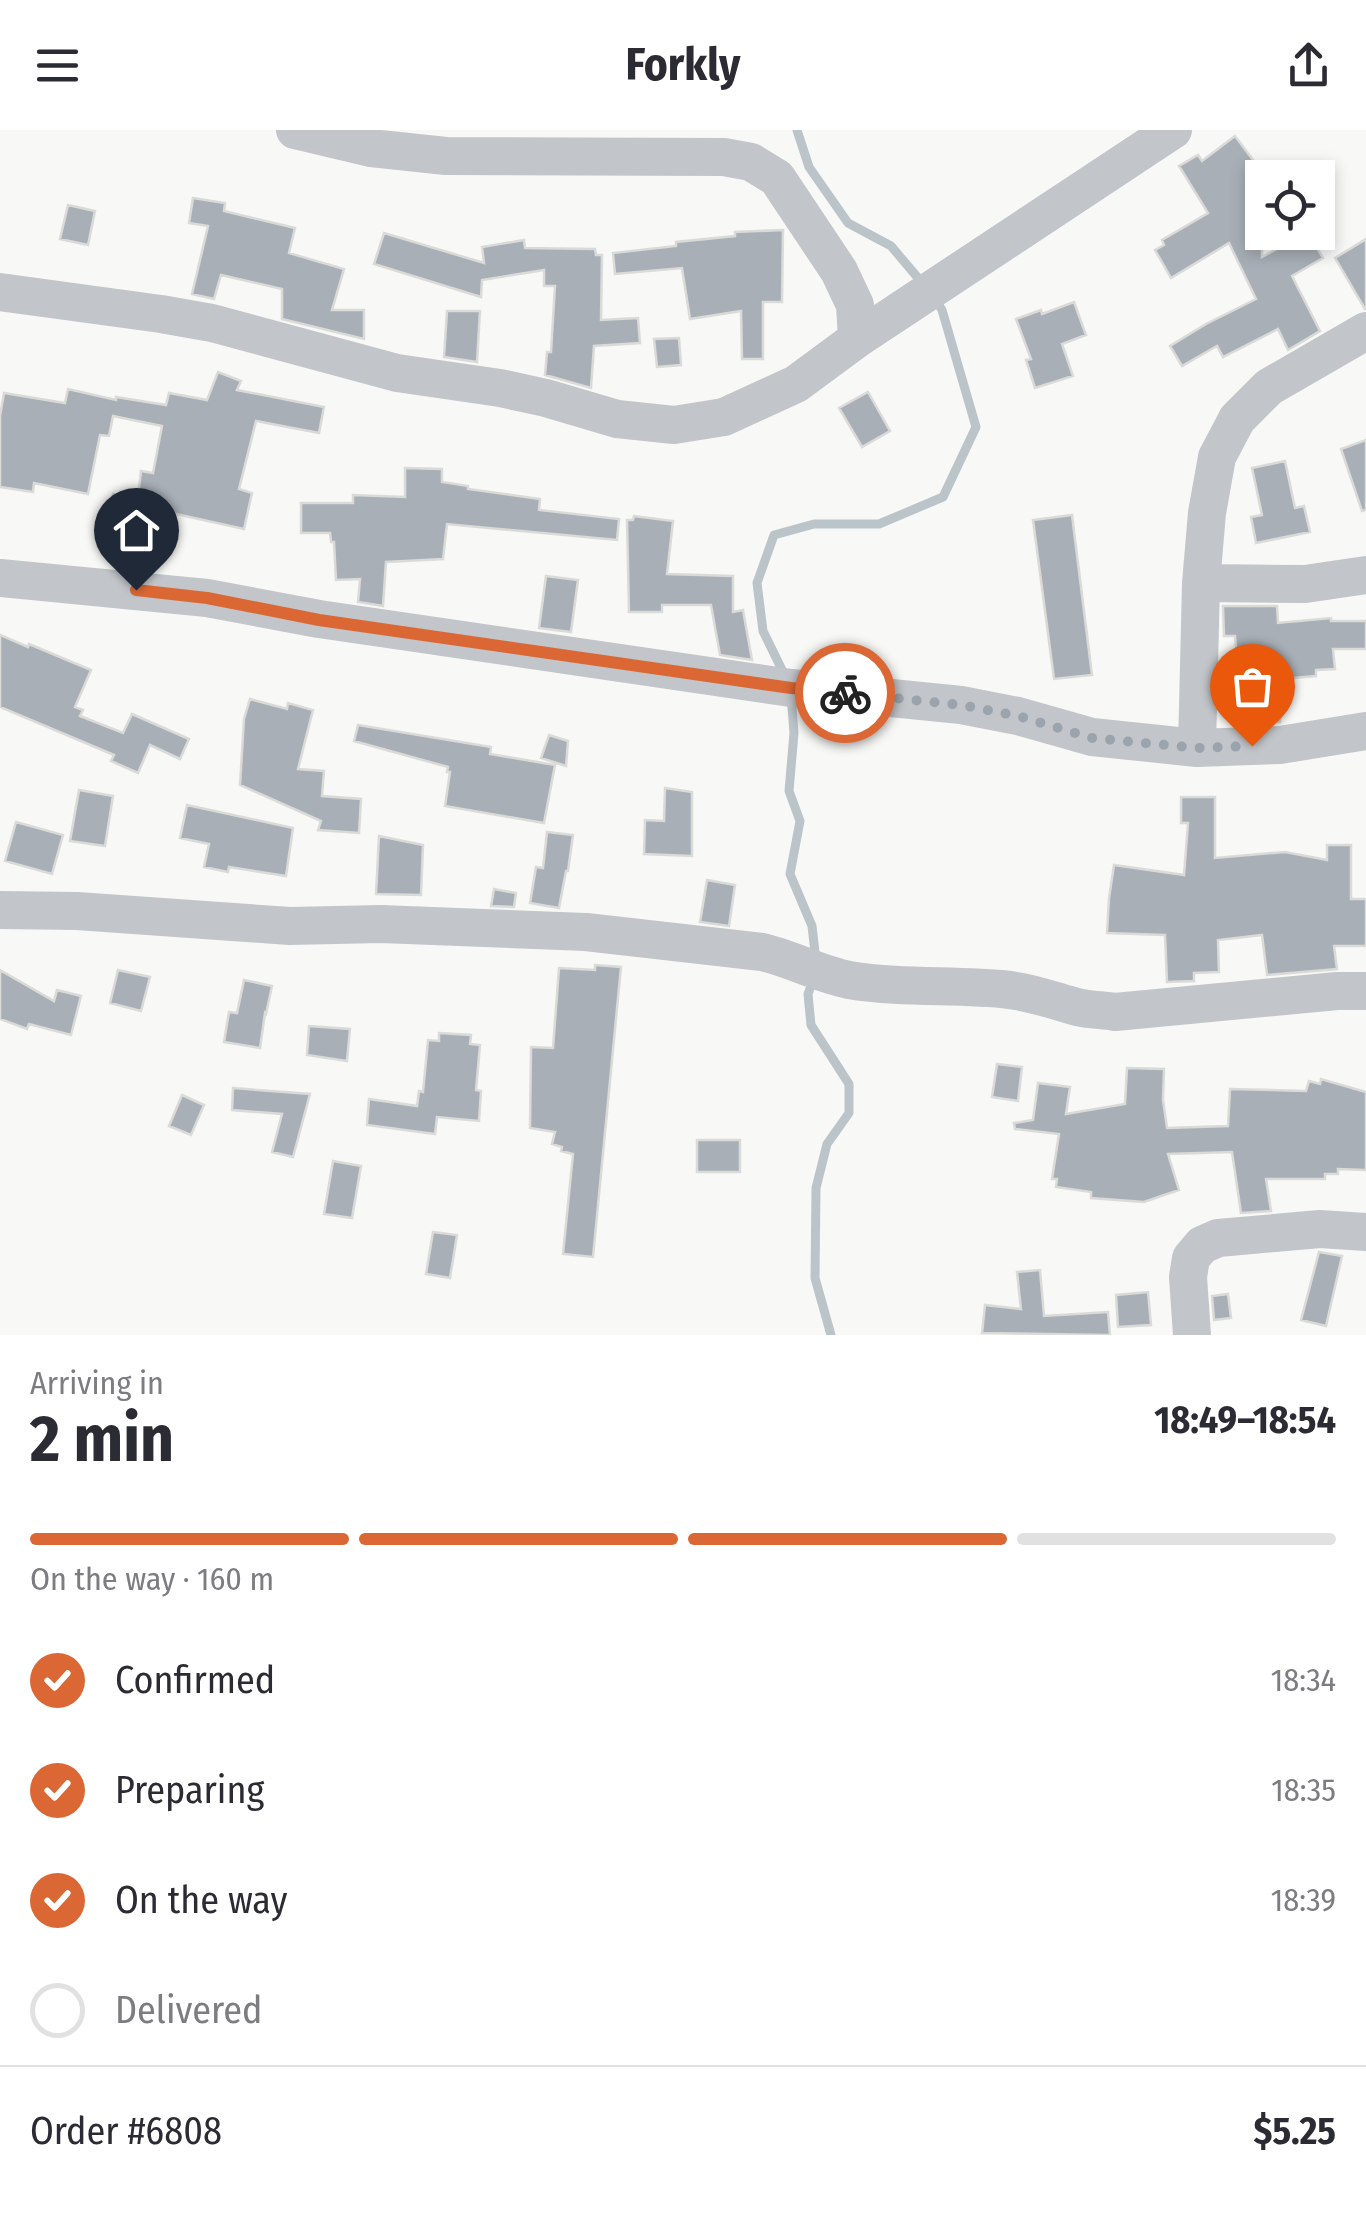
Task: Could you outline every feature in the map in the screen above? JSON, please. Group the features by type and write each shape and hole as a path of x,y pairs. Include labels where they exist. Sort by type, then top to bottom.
{"street":[{"path":"294,130 371,148 446,156 724,156 752,146 840,271 855,305 857,340"},
{"path":"0,292 212,323 397,373 500,388 616,420 674,425 724,416 796,384 1173,130"},
{"path":"1197,748 1201,583 1217,458 1237,420 1269,387 1366,332"},
{"path":"1201,583 1305,584 1366,575"},
{"path":"0,578 207,598 319,620 791,688 961,705 1018,716 1092,738 1197,748 1280,745 1366,731"},
{"path":"0,910 77,910 290,926 381,924 586,932 762,952 847,980 918,988 1010,990 1115,1012 1337,990 1366,991"},
{"path":"1192,1335 1188,1277 1191,1258 1202,1245 1218,1238 1320,1229 1366,1232"}],"building":[{"path":"1235,136 1253,160 1245,160 1245,250 1262,250 1262,257 1275,250 1318,250 1323,258 1292,276 1320,331 1288,350 1278,329 1223,357 1217,346 1182,366 1170,346 1256,299 1229,243 1171,278 1155,250 1164,245 1162,240 1208,213 1179,166 1198,155 1202,161"},
{"path":"193,198 225,203 224,211 295,228 289,253 344,269 332,310 364,310 364,339 282,319 282,289 221,275 214,299 192,294 208,226 189,223"},
{"path":"68,205 95,211 88,245 60,239"},
{"path":"783,230 782,302 763,302 763,359 742,359 741,311 690,319 682,268 615,274 613,253 735,236 735,232"},
{"path":"384,233 484,263 482,247 524,240 525,248 595,249 596,255 602,255 601,320 638,318 640,343 594,346 591,388 545,375 547,352 551,352 555,286 544,286 544,270 482,280 481,297 374,264"},
{"path":"1366,239 1366,309 1365,309 1335,258"},
{"path":"1074,302 1086,335 1062,344 1073,376 1035,388 1026,360 1031,359 1016,319"},
{"path":"447,311 480,311 477,362 444,357"},
{"path":"679,338 681,365 657,367 654,339"},
{"path":"218,372 241,381 237,390 324,407 319,433 256,421 239,489 252,493 244,529 176,514 174,525 110,516 113,494 138,497 141,471 153,473 162,426 113,416 109,436 100,435 88,494 34,483 33,492 0,487 0,416 4,393 65,403 68,389 116,400 166,405 169,393 207,400"},
{"path":"868,392 890,431 862,447 839,408"},
{"path":"1366,440 1366,510 1362,511 1341,449"},
{"path":"1285,461 1295,508 1304,506 1310,532 1256,543 1251,517 1262,515 1252,468"},
{"path":"405,468 442,469 442,482 540,499 539,510 619,519 617,540 447,524 443,559 386,562 383,606 358,602 360,579 336,580 330,533 301,533 301,503 353,503 353,495 405,497"},
{"path":"1072,515 1092,675 1054,679 1033,520"},
{"path":"634,516 673,521 667,574 733,576 733,612 743,610 752,660 720,655 711,605 662,605 662,612 629,612 627,520"},
{"path":"546,576 578,580 571,632 539,628"},
{"path":"1223,606 1277,606 1278,623 1331,618 1366,621 1366,649 1333,649 1335,669 1316,670 1316,676 1283,679 1280,722 1254,723 1254,670 1238,671 1235,636 1224,636"},
{"path":"0,635 91,670 75,707 83,710 80,716 123,733 132,714 189,739 180,759 150,745 138,773 111,761 114,755 0,707"},
{"path":"250,699 287,709 288,703 313,710 298,769 324,771 322,796 361,799 359,833 318,830 321,821 240,785 244,719"},
{"path":"358,725 491,747 490,754 555,765 544,823 445,806 448,767 354,741"},
{"path":"549,735 568,741 566,766 541,758"},
{"path":"665,788 692,792 692,856 644,854 645,820 664,821"},
{"path":"79,790 113,796 105,846 70,841"},
{"path":"1181,797 1215,797 1215,858 1285,852 1327,860 1327,845 1351,845 1351,899 1366,899 1366,946 1334,946 1337,969 1267,975 1262,935 1218,940 1219,972 1194,973 1194,981 1167,982 1165,935 1107,933 1109,898 1114,865 1184,875 1188,823 1181,823"},
{"path":"187,805 293,828 286,876 204,867 209,844 180,838"},
{"path":"16,822 63,835 52,874 5,861"},
{"path":"547,832 573,835 559,908 530,903 536,867 543,868"},
{"path":"379,836 423,845 421,895 376,894"},
{"path":"707,880 735,885 729,926 700,922"},
{"path":"494,889 516,893 514,907 491,906"},
{"path":"595,965 621,967 593,1257 563,1254 573,1154 552,1144 555,1132 530,1128 531,1047 553,1048 559,968 595,970"},
{"path":"0,970 54,1001 57,990 81,996 71,1035 29,1024 27,1029 0,1019"},
{"path":"118,970 150,977 141,1011 110,1003"},
{"path":"244,980 272,986 260,1048 224,1042 229,1012 237,1013"},
{"path":"309,1026 350,1029 347,1061 307,1055"},
{"path":"439,1033 471,1035 470,1044 480,1045 476,1090 481,1091 479,1121 437,1117 435,1134 367,1125 369,1099 417,1106 419,1091 423,1092 428,1040 439,1041"},
{"path":"997,1064 1022,1067 1018,1101 992,1097"},
{"path":"1127,1068 1164,1069 1167,1128 1228,1126 1230,1089 1306,1091 1309,1081 1320,1084 1321,1079 1366,1092 1366,1170 1338,1169 1338,1174 1325,1174 1325,1179 1266,1179 1271,1211 1241,1213 1232,1152 1168,1154 1179,1190 1144,1202 1091,1198 1091,1192 1056,1187 1057,1179 1052,1179 1059,1134 1015,1129 1014,1123 1033,1120 1038,1083 1070,1087 1066,1114 1125,1104"},
{"path":"233,1088 310,1094 293,1157 272,1152 282,1114 232,1110"},
{"path":"182,1095 204,1105 191,1135 169,1126"},
{"path":"697,1140 740,1140 740,1172 697,1172"},
{"path":"333,1161 361,1166 352,1218 324,1214"},
{"path":"433,1232 457,1235 450,1278 426,1274"},
{"path":"1319,1252 1342,1256 1326,1326 1301,1320"},
{"path":"1040,1270 1044,1316 1108,1312 1110,1335 982,1333 985,1305 1021,1309 1017,1272"},
{"path":"1148,1292 1151,1325 1118,1327 1116,1295"},
{"path":"1228,1294 1231,1318 1214,1320 1212,1296"}],"waterway":[{"path":"797,130 809,167 848,223 891,246 924,285"},
{"path":"785,676 763,631 757,583 774,535 814,524 879,524 943,497 976,427 942,310 934,297"},
{"path":"791,695 794,733 789,791 800,821 790,874 812,926 816,961"},
{"path":"813,981 808,994 811,1025 849,1084 849,1113 827,1144 816,1188 815,1278 831,1335"}],"way so far":[{"path":"845,693 961,705 1018,716 1092,738 1197,748 1252,746"}],"route":[{"path":"136,590 207,598 319,620 845,693"}]}
